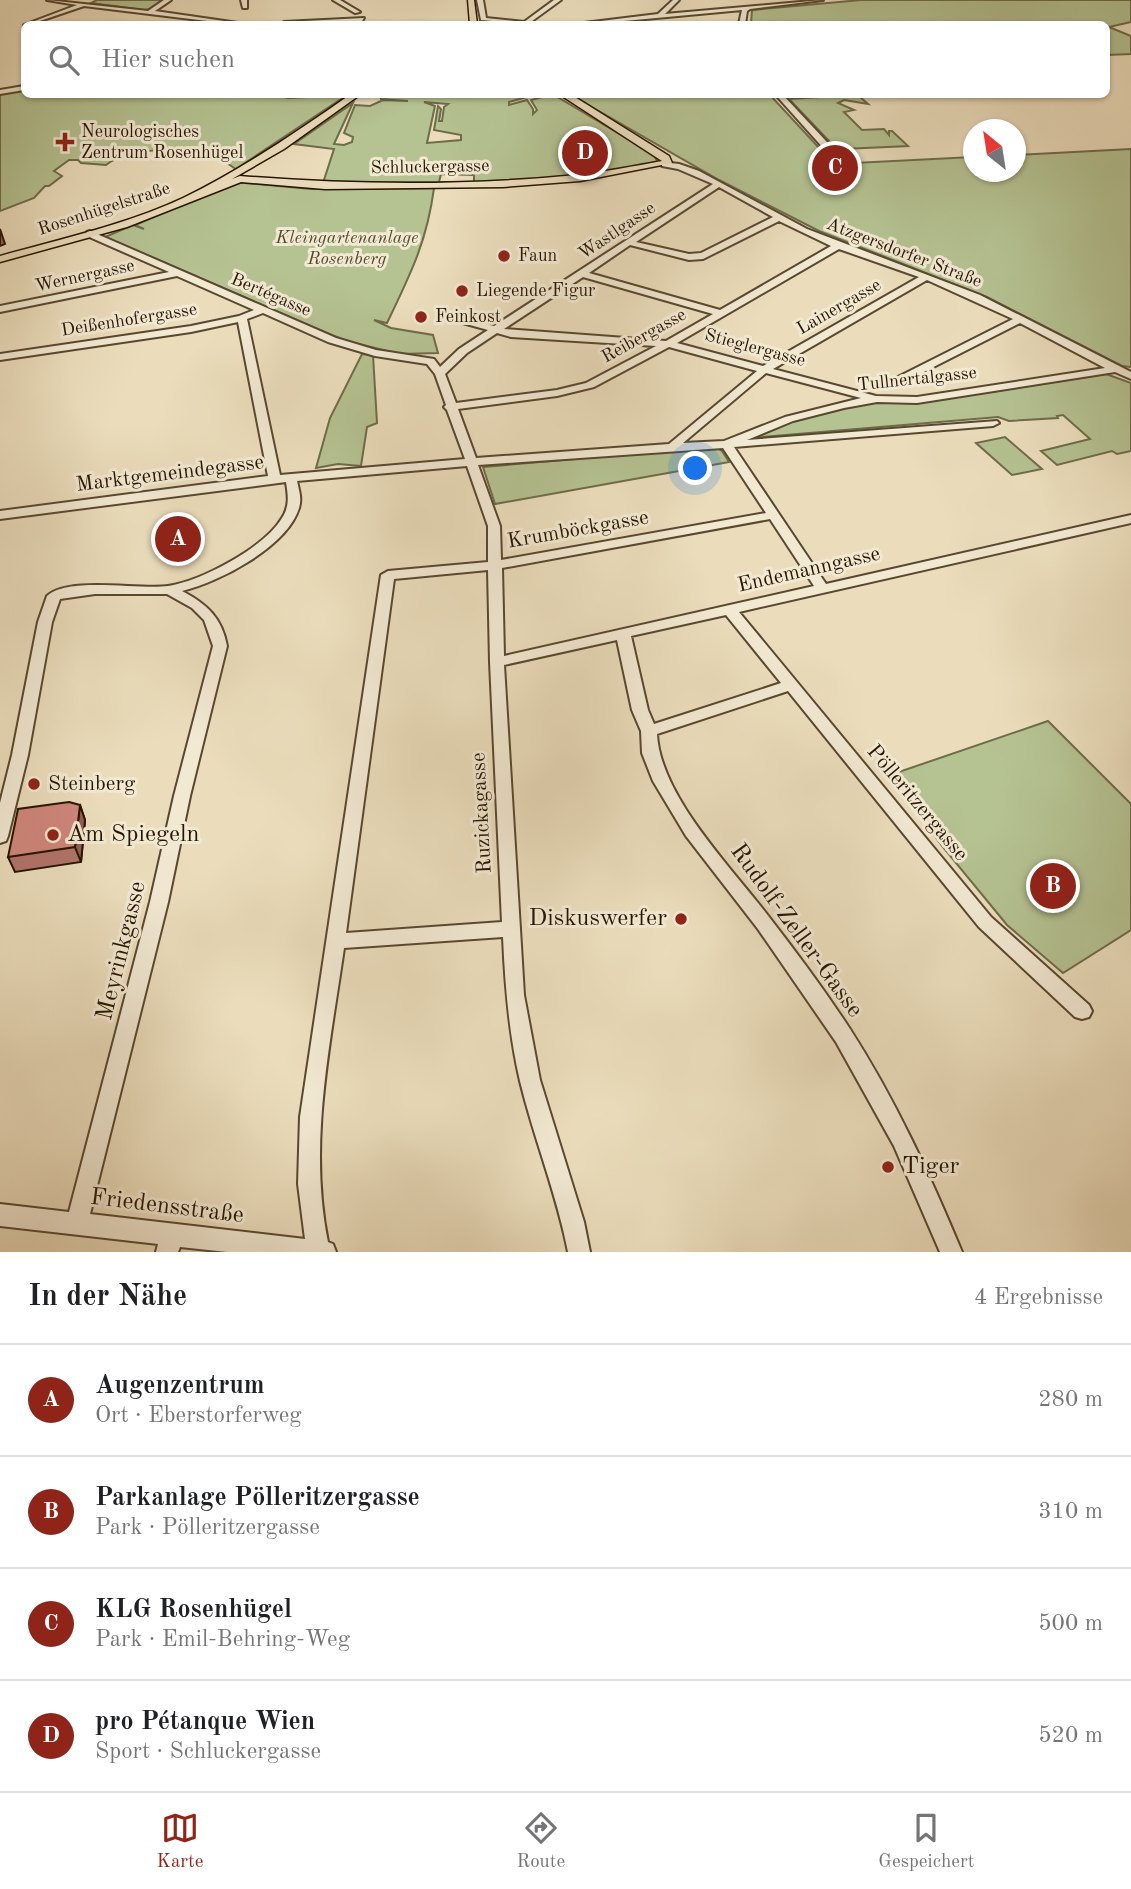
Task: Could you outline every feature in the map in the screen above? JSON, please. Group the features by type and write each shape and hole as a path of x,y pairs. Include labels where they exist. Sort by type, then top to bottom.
{"main road":[{"path":"471,0 474,21"},
{"name":"Rosenhügelstraße","path":"0,259 134,221 198,194 281,147 351,98"},
{"name":"Atzgersdorfer Straße","path":"570,98 666,158 665,164"},
{"path":"262,180 249,174 249,168 281,147"},
{"name":"Schluckergasse","path":"198,194 233,180 325,186 503,184 580,178 665,164"}],"street":[{"path":"50,0 219,21"},
{"path":"36,21 93,0"},
{"path":"149,12 168,0"},
{"path":"336,0 357,12"},
{"path":"480,0 482,19 496,21"},
{"path":"529,21 558,0"},
{"path":"663,15 661,14 676,0"},
{"path":"607,21 820,0"},
{"path":"743,21 745,9"},
{"path":"331,21 362,19"},
{"path":"0,92 21,88"},
{"path":"782,98 837,158"},
{"name":"Atzgersdorfer Straße","path":"650,147 704,177"},
{"name":"Atzgersdorfer Straße","path":"665,164 681,166 837,246 953,287 1131,375"},
{"name":"Wastlgasse","path":"440,373 463,351 632,243 718,184"},
{"path":"632,243 688,257 703,256 778,218"},
{"name":"Bertégasse","path":"90,234 354,348 430,361"},
{"name":"Reibergasse","path":"450,407 557,393 590,384 668,344 837,246"},
{"name":"Wernergasse","path":"0,309 177,273"},
{"path":"583,274 721,313"},
{"name":"Lainergasse","path":"673,446 765,369 925,277"},
{"name":"Deißenhofergasse","path":"0,357 191,329 242,318 262,310"},
{"name":"Stieglergasse","path":"444,315 496,331 668,344 877,399"},
{"path":"242,318 275,479"},
{"path":"896,382 1019,320"},
{"name":"Wastlgasse","path":"430,361 463,351"},
{"path":"430,361 440,373"},
{"name":"Tullnertalgasse","path":"726,444 789,419 877,399 916,400 1117,369"},
{"name":"Ruzickagasse","path":"440,373 494,526 497,662 515,996 530,1080 573,1222 579,1252"},
{"name":"Tullnertalgasse","path":"345,473 993,423"},
{"path":"726,444 822,588"},
{"name":"Marktgemeindegasse","path":"0,515 275,479 345,473"},
{"path":"0,836 20,755 45,622 54,596 103,590 169,590 239,561 276,534 294,507 291,478"},
{"name":"Krumböckgasse","path":"334,941 388,575 493,566 773,515"},
{"name":"Endemanngasse","path":"497,662 1131,519"},
{"name":"Meyrinkgasse","path":"77,1223 144,963 220,646 218,627 207,613 169,590"},
{"name":"Pölleritzergasse","path":"730,610 985,922 1082,1012"},
{"name":"Rudolf-Zeller-Gasse","path":"623,634 640,710 649,731 647,742 653,762 682,817 818,998 870,1080 916,1170 951,1252"},
{"path":"649,731 790,685"},
{"path":"323,1251 307,1188 306,1156 334,941 510,929"},
{"name":"Friedensstraße","path":"0,1215 77,1223 169,1242 323,1251"}],"green space":[{"path":"97,0 164,0 151,9 144,10 91,3"},
{"path":"861,0 1131,0 1131,22 1110,27 1110,21 751,21 752,10"},
{"path":"1110,27 1131,36 1131,54 1110,55"},
{"name":"Neurologisches Zentrum Rosenhügel","path":"21,90 21,98 342,98 236,169 206,153 192,150 139,153 106,165 69,160 54,171 62,176 45,186 34,198 0,211 0,94"},
{"path":"381,98 523,98 509,102 509,105 527,100 533,114 537,110 531,100 559,98 653,154 659,164 549,179 471,183 474,181 474,175 441,174 439,182 464,182 323,183 334,149 294,144 353,103 334,144 352,142 353,137 344,133 355,105 370,106 383,100 408,101","holes":["424,102 448,104 444,107 442,121 439,121 441,109 438,106 434,130 461,135 461,140 427,143 435,106"]},
{"path":"576,98 773,98 834,164 963,158 963,182 1026,182 1026,154 1131,149 1131,367 1122,366 987,297 819,231 719,180"},
{"path":"861,98 868,104 844,100 838,103 854,110 844,112 862,130 884,129 889,135 889,131 892,131 908,146 843,149 830,142 789,99"},
{"name":"Kleingartenanlage Rosenberg","path":"234,182 311,189 434,188 422,242 403,289 387,323 374,320 391,328 433,335 438,353 400,354 346,341 105,237 133,225 144,229 135,225"},
{"path":"362,354 373,355 377,423 367,427 361,466 338,464 316,468 330,418"},
{"path":"1106,374 1131,383 1131,451 1117,454 1112,451 1057,465 1041,451 1090,439 1063,415 1057,416 1058,418 1009,421 998,417 740,439 842,407 875,402 925,402"},
{"path":"1005,437 1042,469 1012,475 976,443"},
{"path":"715,447 722,451 729,462 495,504 483,467"},
{"path":"1048,721 1131,804 1131,930 1063,973 1007,925 942,846 890,775"}],"building":[{"path":"69,802 80,805 75,847 8,857 18,809"}],"place":[{"name":"Neurologisches Zentrum Rosenhügel","path":"65,142"},
{"name":"pro Pétanque Wien","path":"585,153"},
{"name":"KLG Rosenhügel","path":"835,168"},
{"name":"Faun","path":"504,256"},
{"name":"Liegende Figur","path":"462,291"},
{"name":"Feinkost","path":"421,317"},
{"name":"Augenzentrum","path":"178,539"},
{"name":"Steinberg","path":"34,784"},
{"name":"Am Spiegeln","path":"53,835"},
{"name":"Parkanlage Pölleritzergasse","path":"1053,886"},
{"name":"Diskuswerfer","path":"681,919"},
{"name":"Tiger","path":"888,1167"}]}
